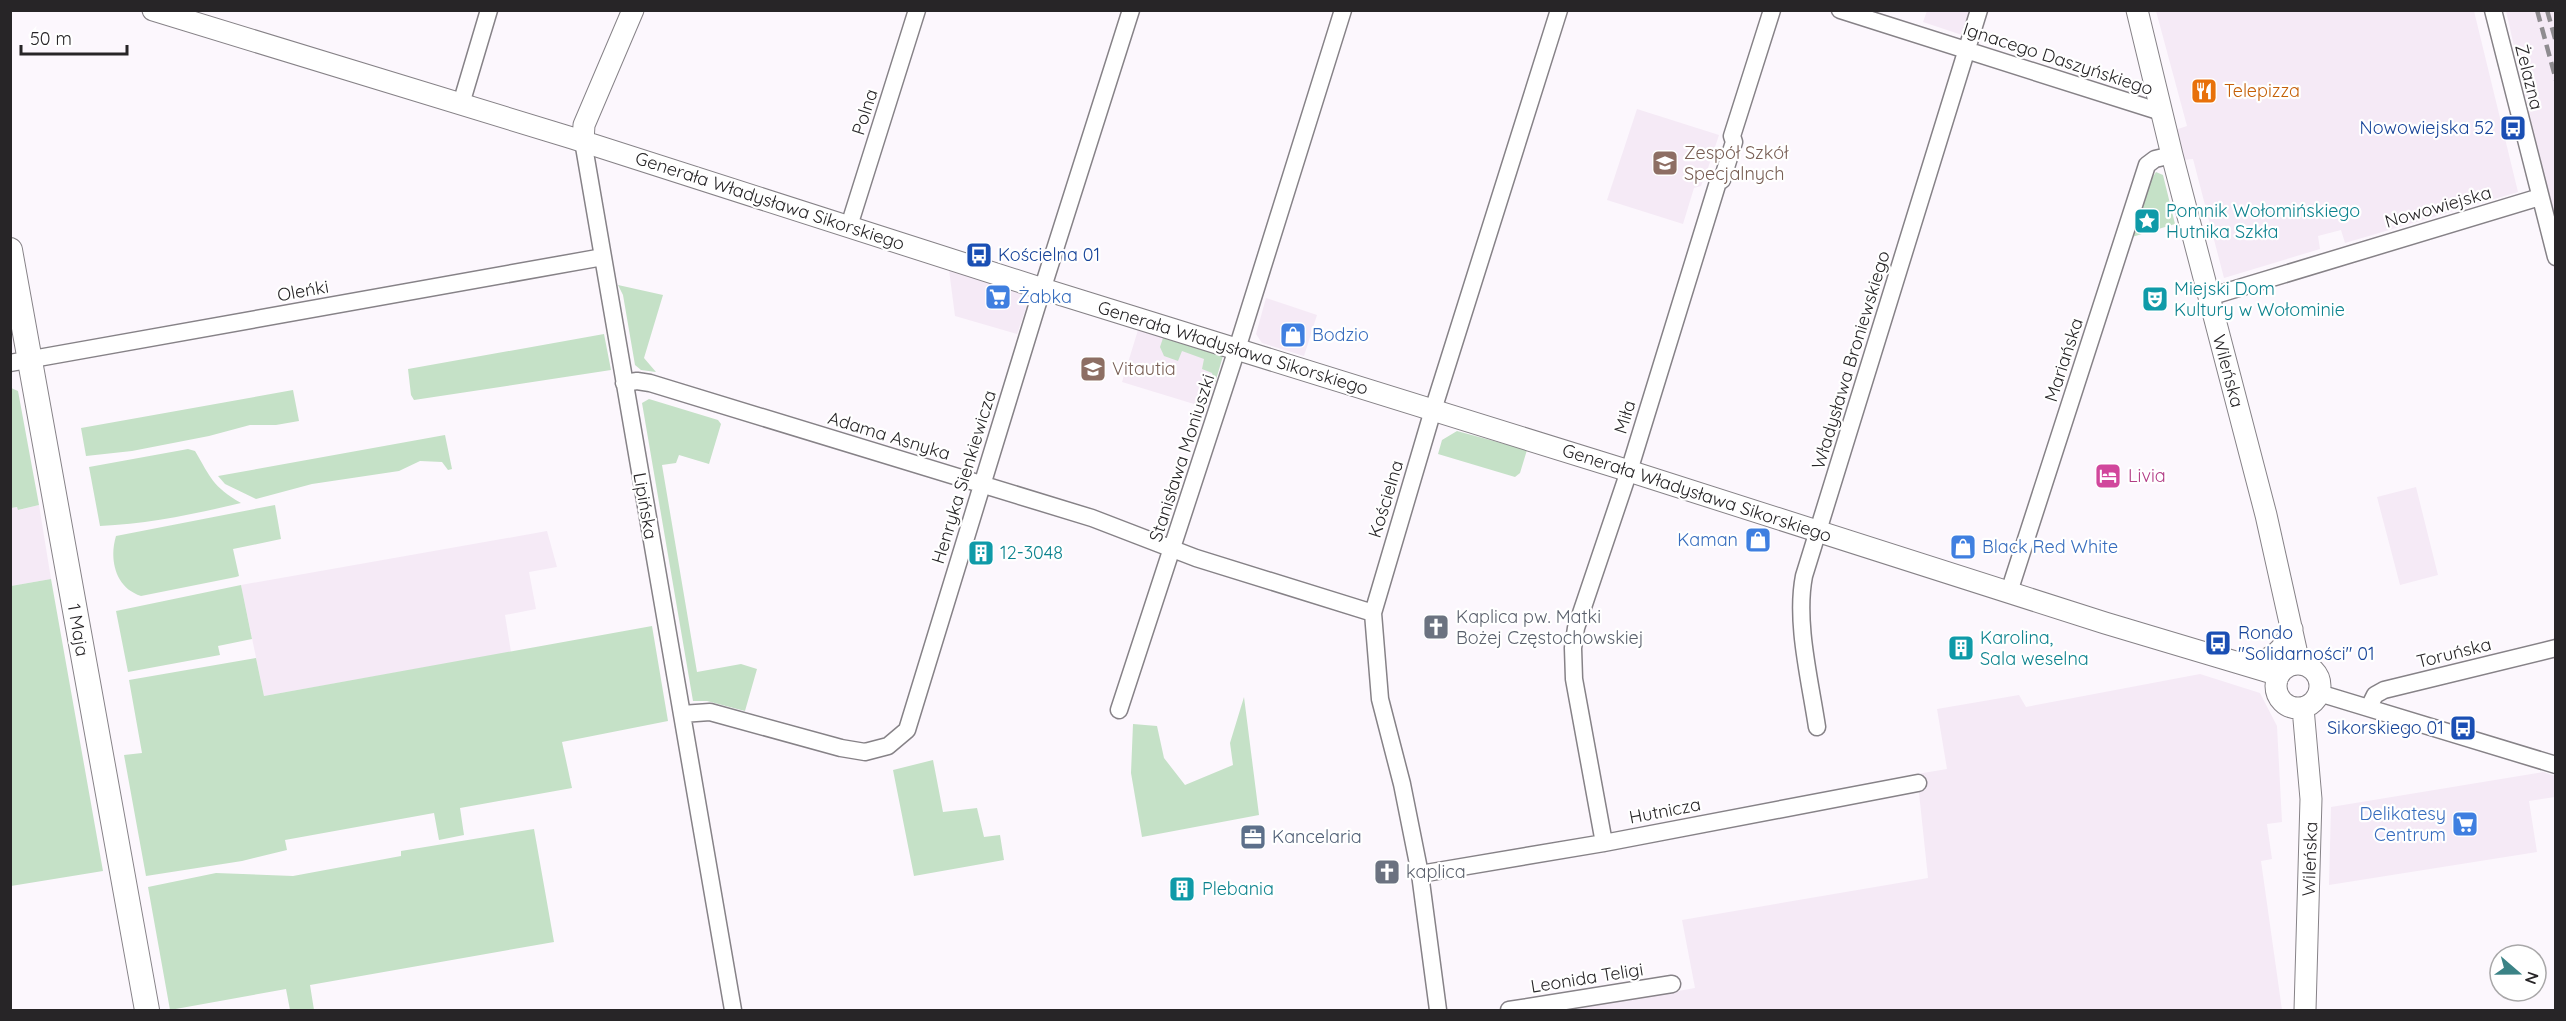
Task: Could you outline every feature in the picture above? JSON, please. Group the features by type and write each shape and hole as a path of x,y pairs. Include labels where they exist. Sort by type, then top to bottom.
{"main road":[{"name":"1 Maja","path":"10,250 20,361 147,1011"}],"street":[{"name":"Generała Władysława Sikorskiego","path":"153,10 583,141 1043,289 2279,675"},
{"path":"461,104 489,10"},
{"name":"Lipińska","path":"633,10 584,124 583,141 733,1011"},
{"name":"Polna","path":"849,226 917,10"},
{"name":"Henryka Sienkiewicza","path":"682,714 710,712 852,751 873,751 897,740 911,722 981,484 1131,10"},
{"name":"Stanisława Moniuszki","path":"1119,710 1238,349 1342,10"},
{"name":"Kościelna","path":"1438,1011 1420,874 1402,784 1380,699 1373,613 1433,410 1559,10"},
{"name":"Miła","path":"1604,843 1574,679 1573,648 1581,610 1629,471 1718,182 1722,180 1734,142 1732,136 1772,10"},
{"name":"Ignacego Daszyńskiego","path":"1840,10 2161,112"},
{"name":"Władysława Broniewskiego","path":"1817,726 1801,603 1804,576 1979,10"},
{"name":"Wileńska","path":"2137,10 2161,112 2266,515 2299,663"},
{"name":"Żelazna","path":"2493,10 2556,256"},
{"name":"Mariańska","path":"2009,592 2147,165 2155,159 2172,155"},
{"name":"Nowowiejska","path":"2209,297 2540,198"},
{"name":"Oleńki","path":"20,361 603,257"},
{"name":"Adama Asnyka","path":"624,383 636,381 650,383 1092,518 1173,550 1373,613"},
{"path":"2244,663 2257,663 2270,659 2288,641 2292,629"},
{"name":"Toruńska","path":"2369,707 2380,692 2402,685 2556,648"},
{"path":"2299,663 2312,668 2318,675 2319,693 2313,703 2303,708 2293,708 2280,699 2276,690 2279,675 2291,664 2299,663"},
{"path":"2319,693 2556,765"},
{"name":"Wileńska","path":"2303,708 2311,799 2305,1011"},
{"name":"Hutnicza","path":"1420,874 1604,843 1918,783"},
{"name":"Leonida Teligi","path":"1509,1011 1672,984"}],"shaded area":[{"path":"1927,11 1969,11 1962,35 1923,22"},
{"path":"2156,11 2474,11 2518,192 2345,243 2341,230 2318,236 2320,249 2224,278 2193,159 2183,160 2175,130 2187,126"},
{"path":"2506,11 2555,11 2555,216 2534,134"},
{"name":"Zespół Szkół Specjalnych","path":"1637,109 1719,135 1706,174 1701,174 1704,178 1701,186 1694,188 1683,224 1607,200"},
{"path":"949,270 1024,294 1028,302 1017,334 955,316"},
{"path":"1266,298 1317,315 1304,356 1262,343 1256,334"},
{"path":"1138,330 1223,356 1207,408 1122,382"},
{"path":"2416,487 2438,575 2400,585 2377,497"},
{"path":"39,505 51,579 11,586 11,508 18,507 19,510"},
{"path":"547,531 557,567 529,572 536,609 505,615 511,652 264,696 241,585"},
{"path":"2200,674 2260,693 2277,726 2282,822 2267,824 2272,859 2261,861 2282,1010 1571,1010 1695,988 1682,920 1928,878 1917,774 1947,769 1937,709 2019,695 2026,707"},
{"path":"2543,772 2555,776 2555,797 2529,801 2537,852 2329,885 2331,807"}],"green space":[{"path":"2156,172 2163,175 2175,224 2132,237 2151,180"},
{"path":"618,285 663,295 644,358 656,372 641,370 635,365 623,295"},
{"path":"604,334 611,370 414,400 411,395 408,369"},
{"path":"1163,338 1223,356 1215,383 1212,373 1202,369 1204,359 1182,351 1178,361 1164,356 1160,347"},
{"path":"11,388 18,391 39,505 18,510 17,507 11,508"},
{"path":"293,390 299,421 276,425 250,425 209,436 132,451 86,456 81,428"},
{"path":"649,399 718,420 721,424 709,464 679,455 676,463 662,465 697,672 741,664 757,669 745,711 707,701 693,701 642,403"},
{"path":"1457,431 1527,450 1520,473 1515,477 1438,454 1442,440"},
{"path":"445,435 452,469 448,470 442,462 420,461 399,471 312,484 256,499 225,484 218,476"},
{"path":"188,449 195,451 218,486 241,503 171,518 100,526 89,467"},
{"path":"275,505 281,539 233,549 239,576 141,596 125,586 116,572 113,554 116,536"},
{"path":"51,579 103,871 11,886 11,586"},
{"path":"241,585 252,639 218,646 220,655 128,672 116,611"},
{"path":"652,626 668,721 562,742 572,788 460,808 464,835 439,840 434,813 285,840 287,850 242,861 146,876 124,755 142,753 129,680 256,658 264,696"},
{"path":"1244,697 1259,815 1142,837 1131,773 1133,724 1157,726 1164,758 1185,785 1233,765 1230,743"},
{"path":"933,760 943,812 977,808 984,837 1000,835 1004,860 914,876 893,770"},
{"path":"534,829 554,942 310,985 314,1010 290,1010 286,989 170,1010 148,887 216,873 293,876 401,856 401,851"}],"railway":[{"path":"2537,10 2556,80"},
{"path":"2547,10 2556,42"}],"place":[{"name":"Telepizza","path":"2204,91"},
{"name":"Nowowiejska 52","path":"2513,128"},
{"name":"Zespół Szkół Specjalnych","path":"1665,163"},
{"name":"Pomnik Wołomińskiego Hutnika Szkła","path":"2147,221"},
{"name":"Kościelna 01","path":"979,255"},
{"name":"Żabka","path":"998,297"},
{"name":"Miejski Dom Kultury w Wołominie","path":"2155,299"},
{"name":"Bodzio","path":"1293,335"},
{"name":"Vitautia","path":"1093,369"},
{"name":"Livia","path":"2108,476"},
{"name":"Kaman","path":"1758,540"},
{"name":"Black Red White","path":"1963,547"},
{"name":"12-3048","path":"981,553"},
{"name":"Kaplica pw. Matki Bożej Częstochowskiej","path":"1436,627"},
{"name":"Rondo \"Solidarności\" 01","path":"2218,643"},
{"name":"Karolina, Sala weselna","path":"1961,648"},
{"name":"Sikorskiego 01","path":"2463,728"},
{"name":"Delikatesy Centrum","path":"2465,824"},
{"name":"Kancelaria","path":"1253,837"},
{"name":"kaplica","path":"1387,872"},
{"name":"Plebania","path":"1182,889"}]}
